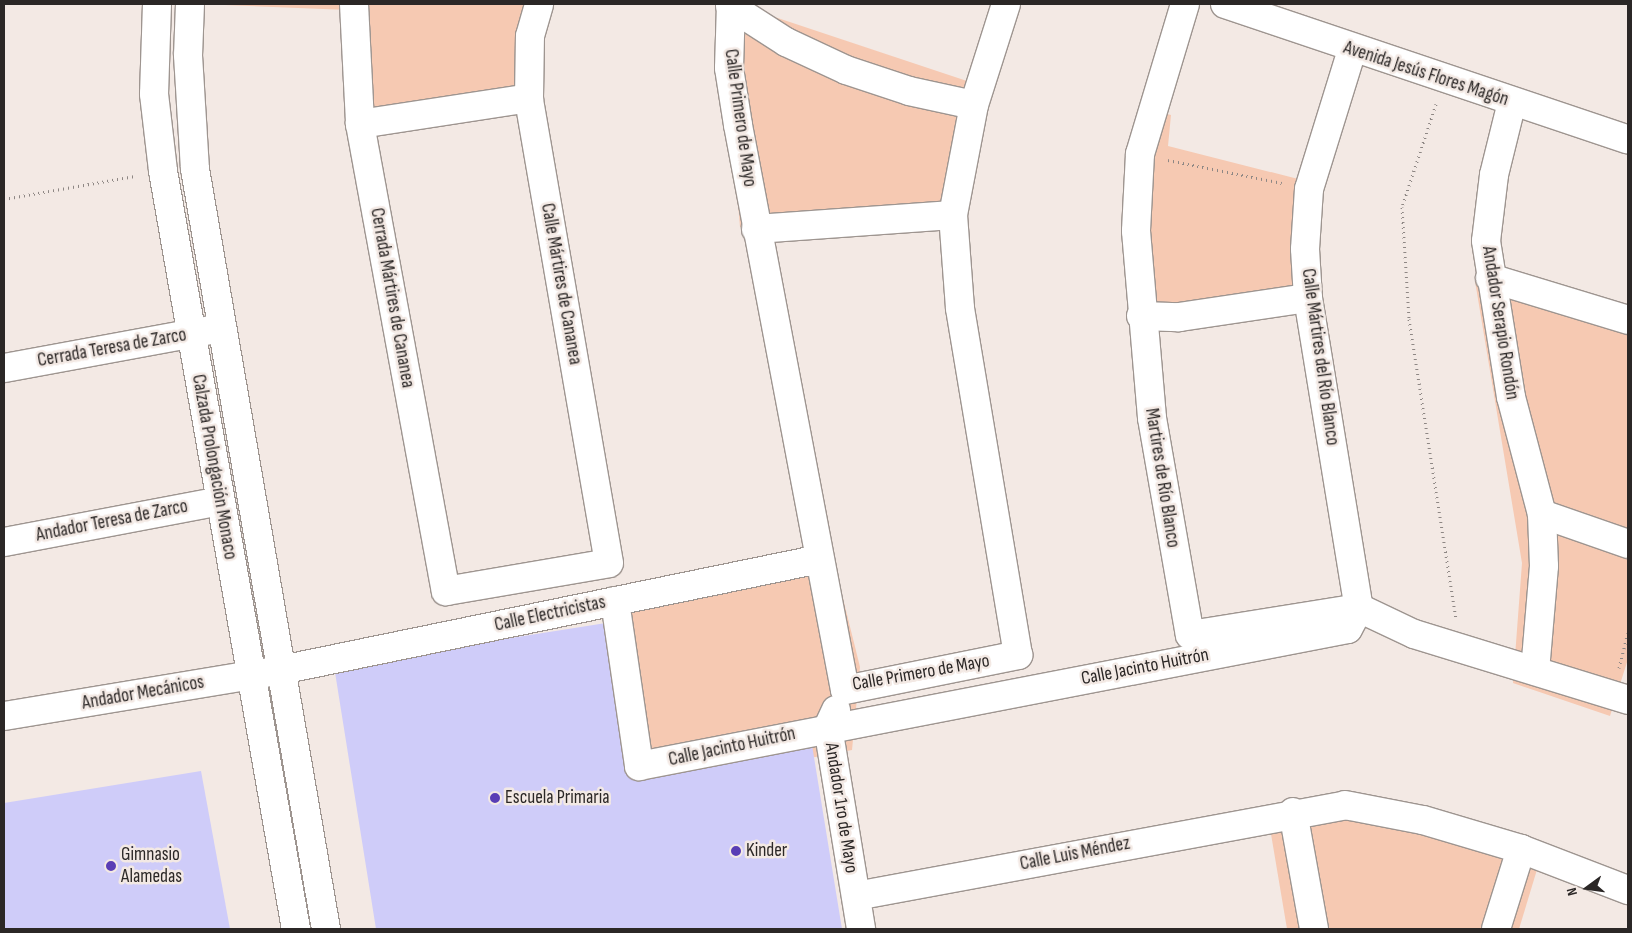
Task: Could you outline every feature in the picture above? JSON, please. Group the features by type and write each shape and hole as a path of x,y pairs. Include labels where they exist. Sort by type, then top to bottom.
{"street":[{"name":"Calzada Prolongación Monaco","path":"157,4 154,94 163,171 190,334 296,929"},
{"name":"Calzada Prolongación Monaco","path":"190,4 188,55 195,169 326,929"},
{"name":"Cerrada Mártires de Cananea","path":"354,4 360,124 446,591"},
{"name":"Calle Mártires de Cananea","path":"446,591 609,563 529,98 530,36 539,4"},
{"name":"Calle Primero de Mayo","path":"730,5 729,68 756,229 845,690 1018,655 960,308 953,215 974,105 1006,4"},
{"path":"1185,4 1140,154 1136,231 1141,316 1179,318 1308,298"},
{"name":"Avenida Jesús Flores Magón","path":"1225,4 1260,10 1352,50 1628,140"},
{"name":"Calle Primero de Mayo","path":"730,5 786,42 846,70 909,91 974,105"},
{"name":"Calle Mártires del Río Blanco","path":"1352,50 1309,189 1308,298 1359,608"},
{"path":"360,124 529,98"},
{"name":"Andador Serapio Rondón","path":"1512,102 1494,175 1486,241 1490,278 1511,397 1542,514 1544,566 1535,671"},
{"path":"756,229 953,215"},
{"path":"1490,278 1628,320"},
{"name":"Martires de Río Blanco","path":"1141,316 1153,427 1190,635 1359,608"},
{"name":"Cerrada Teresa de Zarco","path":"4,368 221,328"},
{"name":"Andador Teresa de Zarco","path":"4,542 220,501"},
{"path":"1542,514 1628,544"},
{"name":"Calle Electricistas","path":"282,670 820,559"},
{"name":"Calle Jacinto Huitrón","path":"615,601 639,766 828,727 1348,629 1359,608"},
{"path":"1359,608 1414,634 1620,698"},
{"name":"Andador Mecánicos","path":"4,716 282,670"},
{"name":"Andador 1ro de Mayo","path":"845,690 828,727 861,929"},
{"name":"Calle Luis Méndez","path":"856,896 1293,812 1345,805 1422,820 1521,849 1628,890"},
{"path":"1293,812 1314,929"},
{"path":"1496,929 1521,849"}],"path":[{"path":"1444,80 1402,206 1409,319 1460,648"},
{"path":"1140,154 1309,189"},
{"path":"4,200 163,171"},
{"path":"1620,698 1628,633"}],"shaded area":[{"path":"199,4 534,4 526,109 350,139 348,10"},
{"path":"721,4 736,4 973,83 966,228 740,227"},
{"path":"1147,109 1171,115 1168,146 1306,181 1301,306 1215,326 1132,325"},
{"path":"1475,281 1628,329 1628,659 1610,716 1513,683 1522,563"},
{"path":"830,546 860,667 852,750 627,793 601,591"},
{"path":"1344,811 1539,863 1519,929 1287,929 1269,822"}],"building":[{"name":"Escuela Primaria","path":"606,623 631,773 812,745 842,929 376,929 334,666"},
{"name":"Gimnasio Alamedas","path":"201,771 230,929 4,929 4,803"}],"place":[{"name":"Escuela Primaria","path":"495,798"},
{"name":"Kinder","path":"736,851"},
{"name":"Gimnasio Alamedas","path":"111,866"}]}
